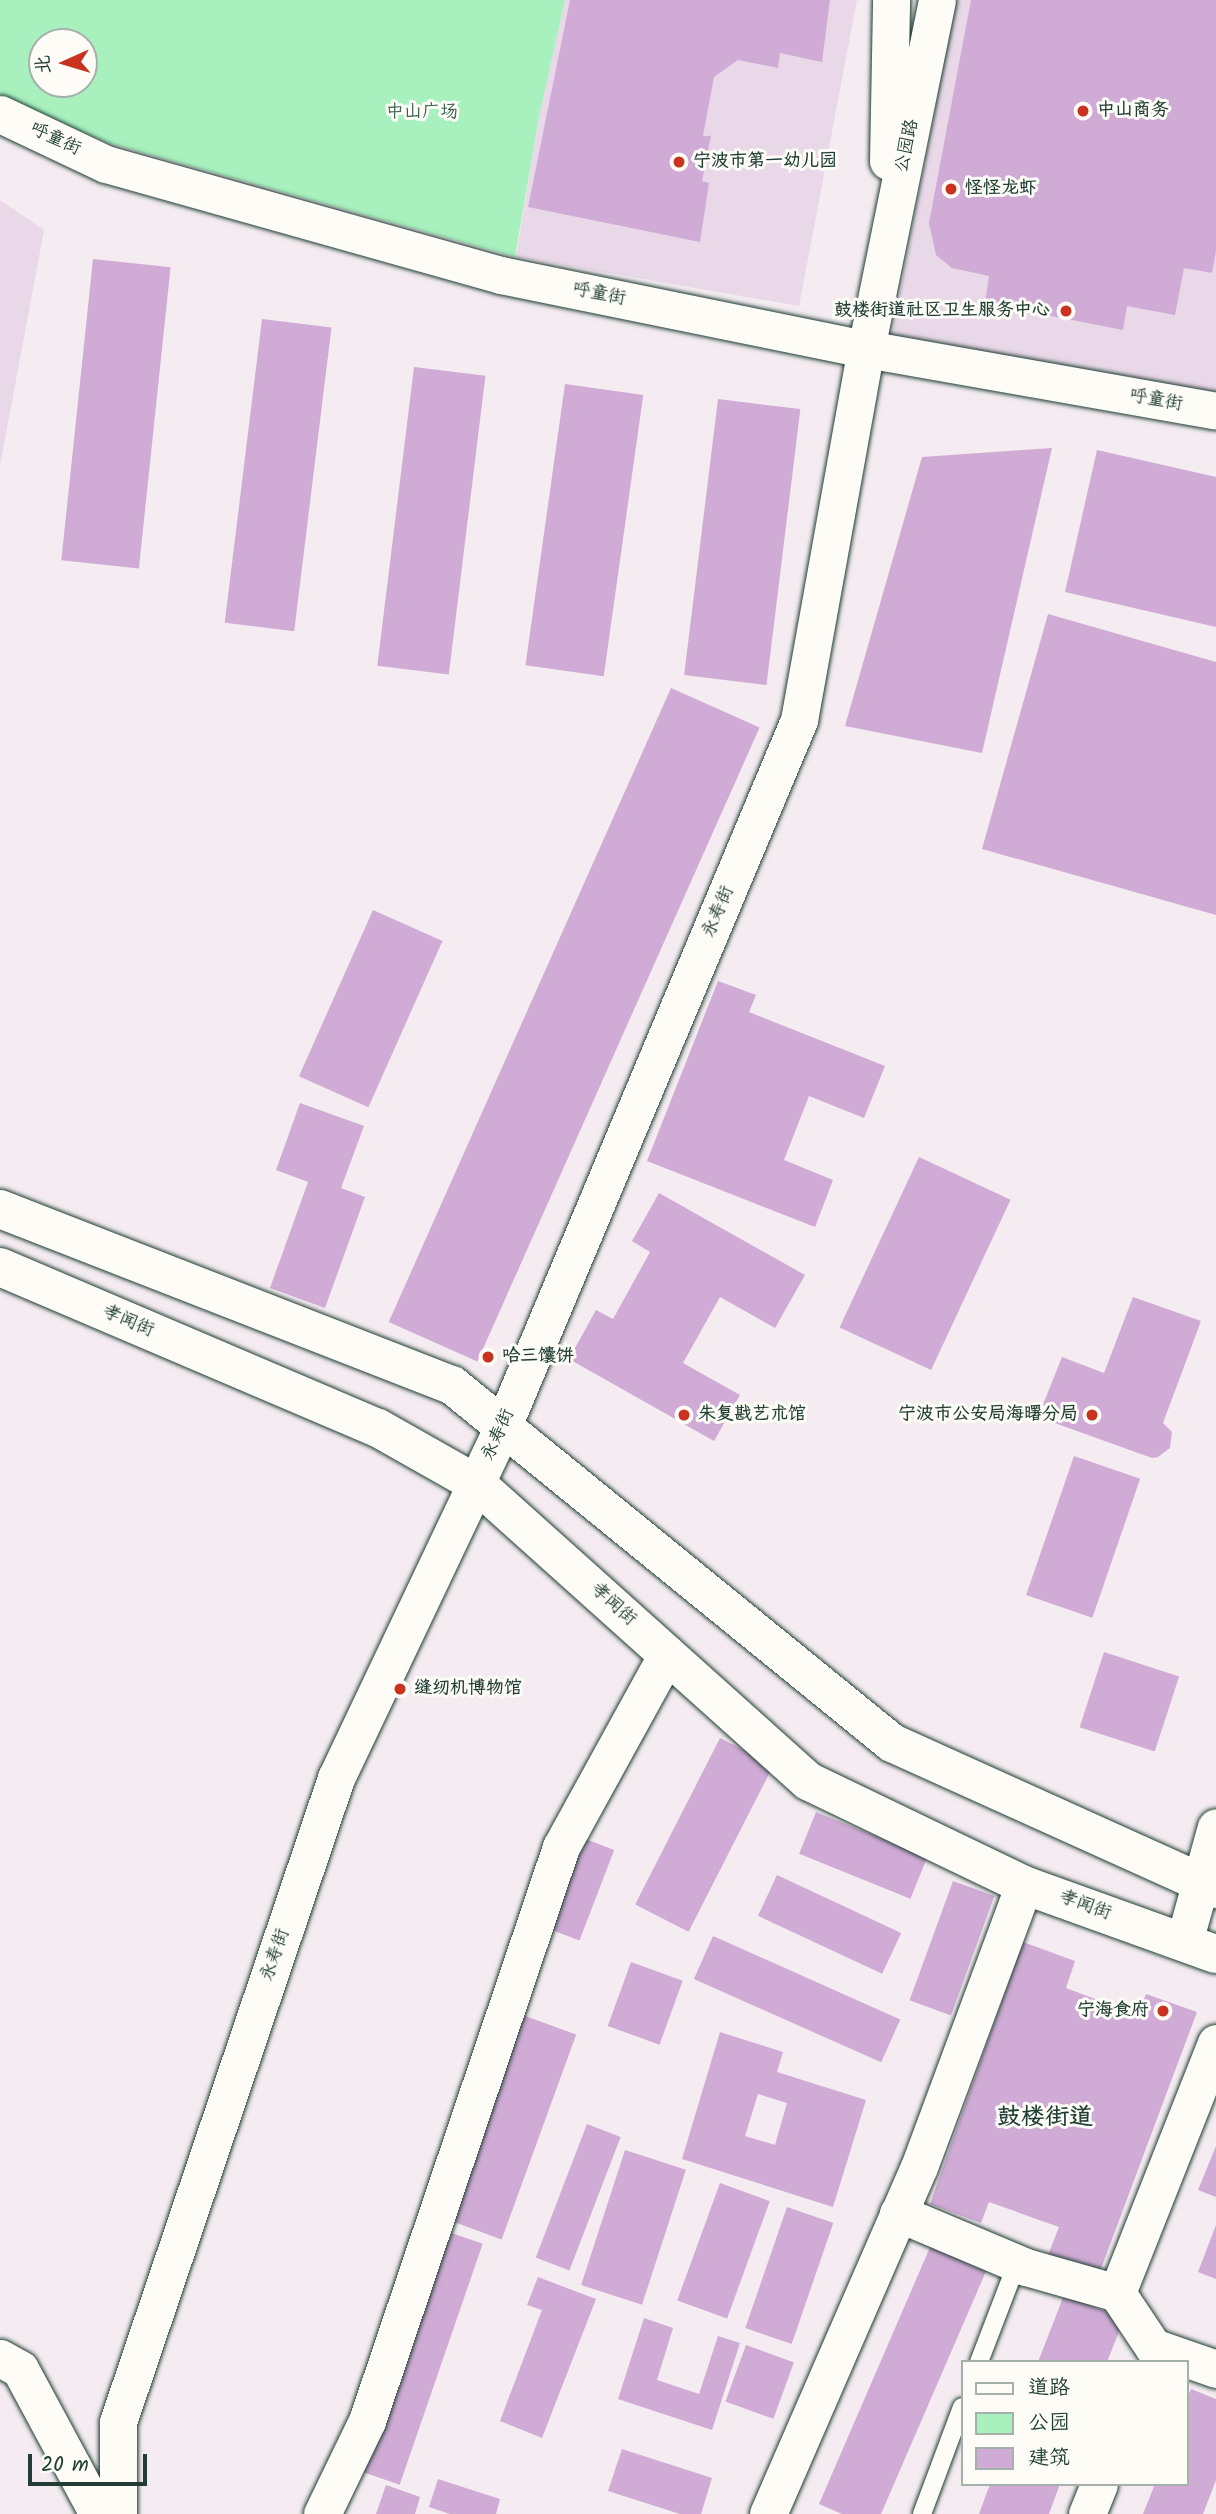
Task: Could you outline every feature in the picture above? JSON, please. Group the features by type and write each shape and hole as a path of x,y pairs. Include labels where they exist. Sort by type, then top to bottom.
{"street":[{"name":"公园路","path":"866,349 876,310 888,194 891,0"},
{"name":"公园路","path":"866,349 937,0"},
{"name":"呼童街","path":"0,114 106,164 501,275 866,349 1216,411"},
{"name":"永寿街","path":"118,2514 118,2423 336,1778 503,1426 799,720 866,349"},
{"path":"0,1209 452,1385 892,1743 1209,1886"},
{"name":"孝闻街","path":"0,1267 378,1428 477,1484 808,1781 1024,1885 1200,1948"},
{"path":"322,2514 367,2421 561,1847 667,1654"},
{"path":"1200,1948 1216,1827"},
{"path":"769,2513 919,2167 1024,1885"},
{"path":"1117,2293 1216,2043"},
{"path":"898,2213 1017,2263 1117,2293 1150,2354 1175,2360"},
{"path":"0,2358 20,2369 98,2514"},
{"path":"1188,2363 1216,2370"},
{"path":"1087,2514 1098,2486"}],"lane":[{"path":"980,2360 1017,2263"},
{"path":"922,2514 960,2411"}],"shaded area":[{"name":"宁波市第一幼儿园","path":"565,0 857,0 799,306 516,257 539,117"},
{"name":"中山商务","path":"956,0 1216,0 1216,403 892,336"},
{"path":"0,200 44,230 0,466"}],"green space":[{"name":"中山广场","path":"0,0 565,0 539,117 515,257 108,143 0,95"}],"building":[{"path":"570,0 830,0 822,62 780,53 778,68 738,60 714,77 703,136 711,136 702,181 709,183 700,242 528,207"},
{"name":"中山商务","path":"971,0 1216,0 1216,251 1212,273 1184,268 1175,315 1127,306 1123,330 985,303 989,276 952,268 936,255 929,223"},
{"path":"93,259 171,267 139,568 61,560"},
{"path":"262,319 331,328 294,631 225,623"},
{"path":"414,367 485,376 449,675 377,666"},
{"path":"565,384 643,395 604,676 525,665"},
{"path":"718,399 800,409 767,685 684,675"},
{"path":"1052,448 982,753 845,726 922,457"},
{"path":"1097,450 1216,477 1216,627 1065,592"},
{"path":"1048,614 1216,662 1216,915 982,849"},
{"path":"671,688 760,727 477,1361 389,1322"},
{"path":"373,910 442,941 368,1107 299,1076"},
{"path":"718,981 756,995 749,1012 885,1066 864,1118 809,1096 784,1160 833,1180 815,1227 647,1161"},
{"path":"300,1103 364,1126 341,1188 365,1197 325,1308 270,1288 308,1182 276,1170"},
{"path":"919,1157 1011,1200 931,1370 840,1327"},
{"path":"659,1193 805,1275 775,1328 720,1297 683,1363 740,1395 714,1441 569,1359 596,1310 613,1319 650,1252 632,1241"},
{"path":"1133,1297 1201,1321 1163,1423 1172,1432 1170,1448 1152,1458 1038,1417 1062,1357 1104,1373"},
{"path":"1074,1456 1140,1479 1092,1618 1026,1595"},
{"path":"1104,1652 1179,1676 1155,1752 1080,1727"},
{"path":"720,1738 773,1765 689,1932 635,1905"},
{"path":"816,1812 927,1857 910,1899 799,1854"},
{"path":"575,1835 614,1850 579,1941 540,1926"},
{"path":"777,1875 901,1933 882,1974 758,1916"},
{"path":"953,1881 994,1896 951,2015 910,2000"},
{"path":"713,1936 900,2019 881,2062 694,1979"},
{"path":"1023,1942 1075,1961 1066,1988 1138,2015 1146,1994 1197,2012 1099,2274 1048,2255 1059,2227 989,2202 981,2223 930,2204"},
{"path":"631,1962 683,1981 659,2045 608,2026"},
{"path":"517,2013 576,2035 502,2239 442,2218"},
{"path":"720,2032 783,2052 777,2072 866,2100 833,2207 682,2159","holes":["758,2094 787,2103 775,2145 745,2136"]},
{"path":"587,2124 621,2137 569,2270 536,2258"},
{"path":"1216,2146 1216,2197 1198,2190"},
{"path":"625,2150 686,2170 642,2305 581,2285"},
{"path":"720,2183 770,2201 727,2319 677,2300"},
{"path":"787,2207 833,2223 792,2344 745,2328"},
{"path":"1216,2225 1216,2279 1198,2272"},
{"path":"443,2230 483,2244 400,2485 360,2471"},
{"path":"931,2245 987,2269 881,2514 842,2514 819,2504"},
{"path":"538,2277 596,2299 542,2438 500,2421 542,2310 527,2305"},
{"path":"1064,2295 1124,2319 1108,2360 1039,2360"},
{"path":"644,2318 673,2328 657,2380 699,2394 718,2336 740,2343 712,2430 618,2399"},
{"path":"746,2345 794,2362 773,2419 725,2401"},
{"path":"1191,2389 1216,2399 1216,2480 1203,2514 1143,2514 1154,2486 1188,2486 1188,2396"},
{"path":"622,2449 712,2478 701,2514 680,2514 608,2491"},
{"path":"438,2479 500,2499 496,2514 450,2514 429,2507"},
{"path":"386,2485 420,2497 415,2514 376,2514"},
{"path":"989,2486 1059,2486 1049,2514 979,2514"}],"place":[{"name":"中山商务","path":"1083,111"},
{"name":"宁波市第一幼儿园","path":"679,162"},
{"name":"怪怪龙虾","path":"951,189"},
{"name":"鼓楼街道社区卫生服务中心","path":"1066,311"},
{"name":"哈三馕饼","path":"488,1357"},
{"name":"朱复戡艺术馆","path":"684,1415"},
{"name":"宁波市公安局海曙分局","path":"1092,1415"},
{"name":"缝纫机博物馆","path":"400,1689"},
{"name":"宁海食府","path":"1163,2011"}],"district":[{"name":"鼓楼街道","path":"1045,2118"}]}
